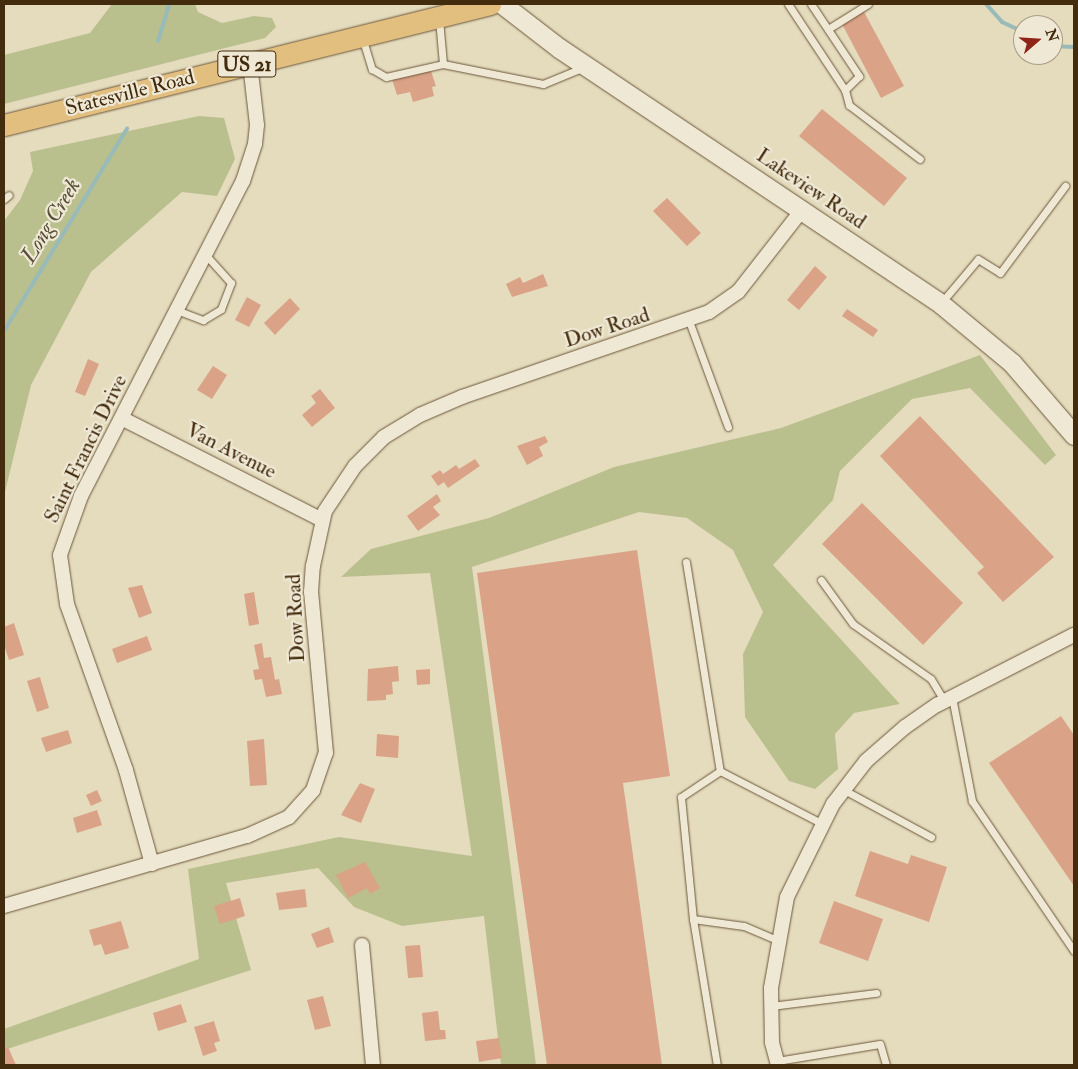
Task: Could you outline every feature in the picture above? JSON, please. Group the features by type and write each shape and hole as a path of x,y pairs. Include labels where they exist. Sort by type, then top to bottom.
{"main road":[{"name":"Statesville Road","path":"4,125 490,4"},
{"name":"Lakeview Road","path":"502,4 587,66 941,304 1012,363 1074,435"}],"street":[{"name":"Saint Francis Drive","path":"152,864 126,770 66,604 60,571 60,555 68,528 207,256 243,181 255,144 256,105 250,64"},
{"name":"Dow Road","path":"4,906 152,864 273,826 302,805 318,781 327,737 311,592 322,520 355,466 384,437 405,423 462,397 689,321 738,292 802,210"},
{"name":"Van Avenue","path":"123,419 322,520"},
{"path":"778,1063 772,1042 771,1006 779,941 787,897 823,824 844,790 879,750 905,727 948,699 1074,635"},
{"path":"362,945 373,1065"}],"lane":[{"path":"788,4 845,90 849,105 920,160"},
{"path":"811,4 859,76 845,90"},
{"path":"828,29 868,4"},
{"path":"438,17 443,64"},
{"path":"361,36 372,69 386,77 443,64 543,84 587,66"},
{"path":"941,304 978,259 1000,273 1065,186"},
{"path":"179,311 203,320 221,309 231,283 207,256"},
{"path":"689,321 728,427"},
{"path":"686,562 720,771"},
{"path":"821,580 853,624 930,679 948,699 972,801 1074,951"},
{"path":"720,771 823,824"},
{"path":"717,1065 694,918 681,797 720,771"},
{"path":"844,790 932,837"},
{"path":"694,918 744,926 779,941"},
{"path":"771,1006 876,993"},
{"path":"778,1063 880,1044 886,1065"}],"green space":[{"path":"112,4 195,4 198,12 222,23 254,16 272,18 276,27 265,38 4,104 4,55 90,33"},
{"path":"199,116 224,118 235,159 217,196 182,192 91,272 31,385 4,496 4,221 20,200 33,171 30,152"},
{"path":"980,355 1056,455 1045,465 970,388 912,399 840,471 833,500 773,565 900,704 854,713 835,734 838,769 815,789 789,781 745,717 743,654 763,612 733,550 687,518 639,512 472,567 536,1065 501,1065 484,916 402,926 354,907 318,868 226,883 251,970 4,1050 4,1029 199,959 188,869 339,837 472,856 430,573 341,577 371,549 489,518 614,467 781,428"}],"building":[{"path":"863,10 904,86 881,98 841,22"},
{"path":"430,68 436,86 432,87 434,96 413,102 410,92 397,95 392,79"},
{"path":"822,109 907,178 884,206 799,136"},
{"path":"667,198 701,233 687,246 653,211"},
{"path":"815,266 827,277 799,310 787,300"},
{"path":"543,274 548,286 512,297 506,284 520,277 523,283"},
{"path":"247,297 261,305 249,327 235,320"},
{"path":"290,298 300,309 275,335 264,323"},
{"path":"847,309 878,330 873,337 842,316"},
{"path":"88,359 99,364 85,396 75,392"},
{"path":"213,366 227,375 212,399 197,390"},
{"path":"320,389 335,408 312,427 302,415 316,403 311,396"},
{"path":"920,416 1054,557 1003,602 977,573 984,567 880,456"},
{"path":"545,436 548,442 539,447 543,456 527,465 517,446"},
{"path":"475,459 480,466 448,488 444,482 438,486 431,476 440,470 443,474 456,465 459,469"},
{"path":"437,494 441,501 433,507 440,515 418,531 407,516"},
{"path":"862,503 963,603 923,645 822,544"},
{"path":"637,550 670,776 623,783 662,1065 547,1065 477,573"},
{"path":"142,585 152,613 139,618 128,588"},
{"path":"254,592 259,624 249,626 244,594"},
{"path":"14,623 24,655 9,660 4,645 4,627"},
{"path":"147,636 152,650 117,663 112,649"},
{"path":"262,643 264,658 271,657 275,680 279,679 282,694 266,697 262,679 255,680 253,670 259,669 254,645"},
{"path":"398,666 399,681 392,682 393,694 386,695 386,700 367,701 368,669"},
{"path":"430,669 430,684 417,685 416,670"},
{"path":"40,677 49,708 37,712 27,681"},
{"path":"1061,716 1074,735 1074,886 989,763"},
{"path":"68,730 72,743 46,752 41,738"},
{"path":"377,734 399,736 398,758 376,756"},
{"path":"264,739 267,785 250,786 247,741"},
{"path":"360,783 375,789 361,823 341,815"},
{"path":"97,790 102,801 91,806 86,795"},
{"path":"97,810 102,825 77,833 73,818"},
{"path":"870,851 908,864 911,855 947,867 929,922 855,896"},
{"path":"365,862 380,888 370,894 367,888 348,898 336,875"},
{"path":"305,889 307,907 279,910 276,893"},
{"path":"240,898 245,916 220,924 214,906"},
{"path":"834,901 883,919 868,961 819,943"},
{"path":"121,921 129,948 105,955 101,944 94,946 89,930"},
{"path":"329,927 334,942 317,948 311,934"},
{"path":"420,945 423,977 408,978 405,946"},
{"path":"323,996 331,1026 315,1030 307,1000"},
{"path":"181,1004 187,1022 158,1031 153,1013"},
{"path":"438,1011 440,1030 445,1030 446,1039 425,1041 422,1013"},
{"path":"214,1021 220,1041 214,1043 217,1051 203,1056 194,1027"},
{"path":"499,1038 502,1058 479,1062 476,1041"},
{"path":"8,1047 16,1065 4,1065 4,1049"}],"waterway":[{"name":"Long Creek","path":"158,41 169,4"},
{"path":"986,4 1002,22 1013,27"},
{"path":"1063,46 1074,47"},
{"name":"Long Creek","path":"4,331 127,129"}]}
